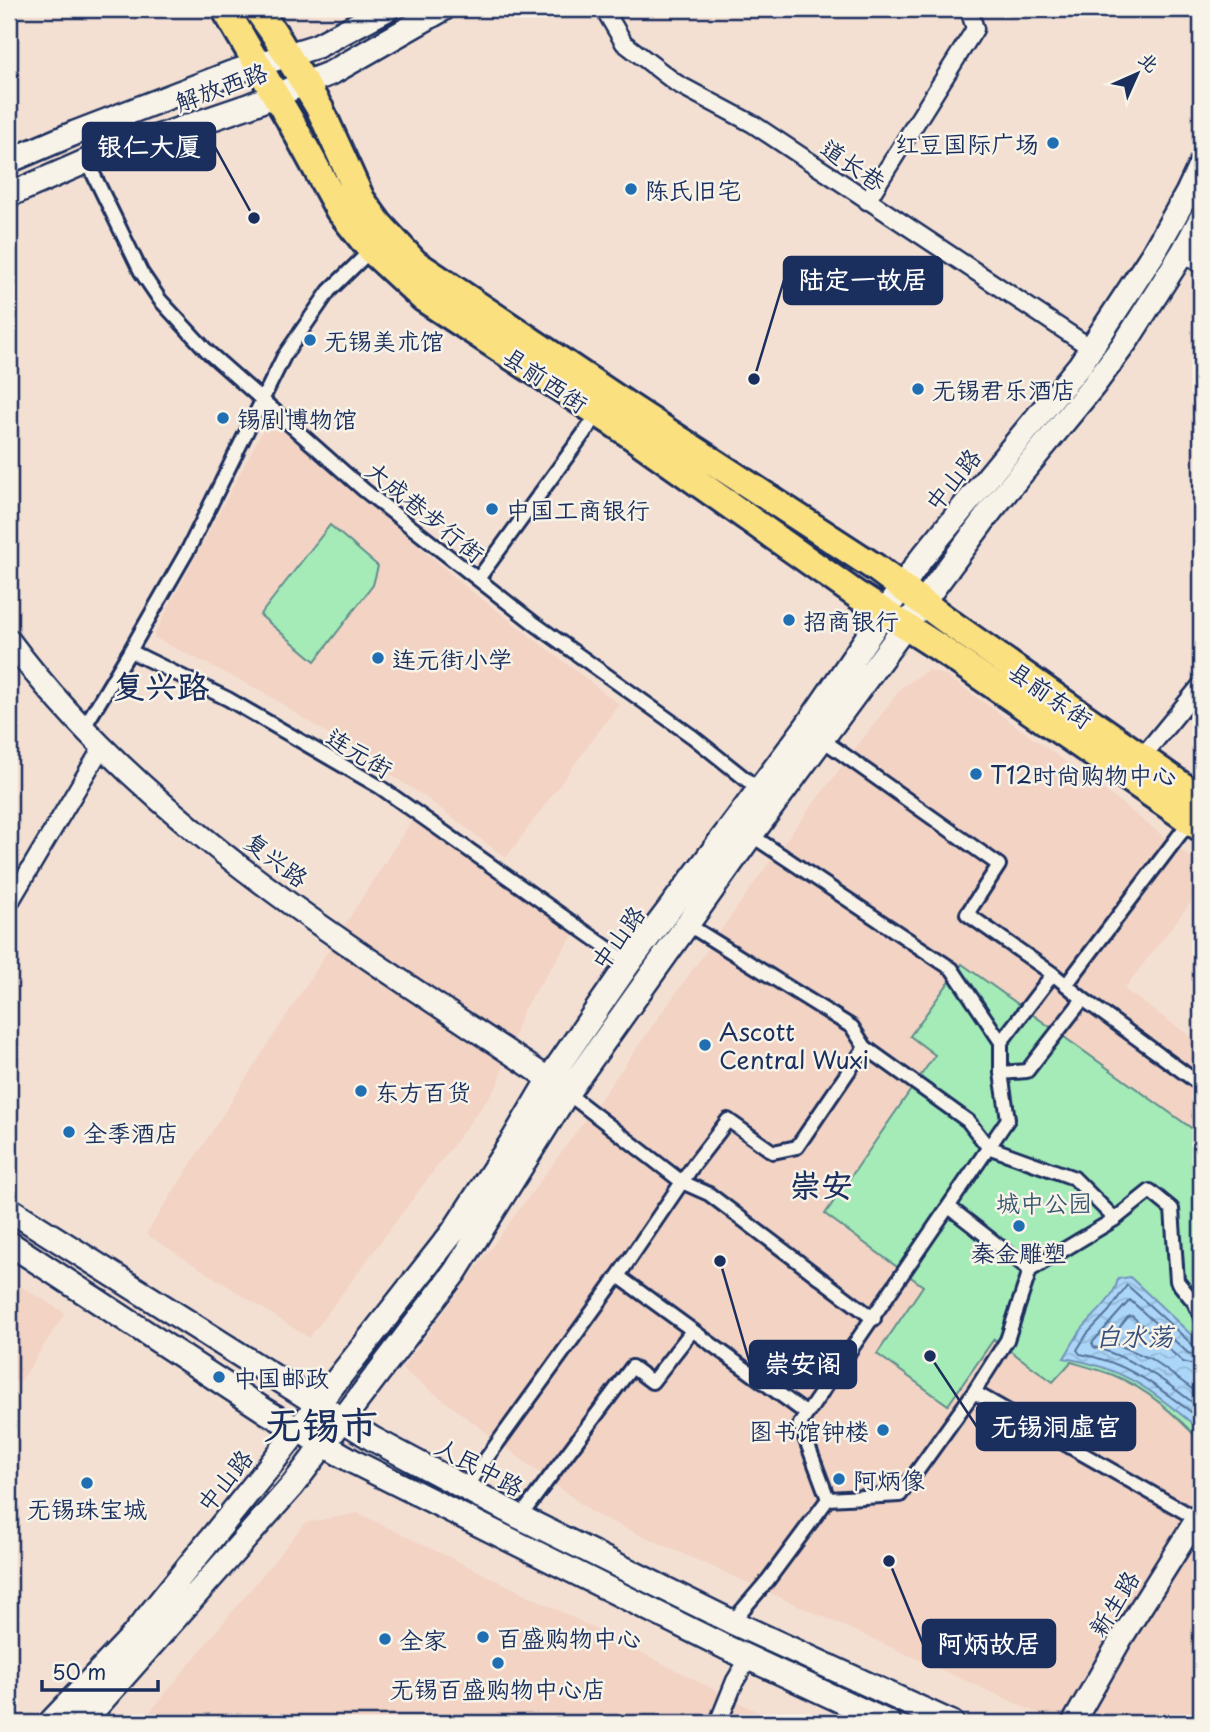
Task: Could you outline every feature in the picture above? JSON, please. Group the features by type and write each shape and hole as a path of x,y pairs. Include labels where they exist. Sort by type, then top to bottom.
{"main road":[{"name":"县前西街","path":"225,9 259,64 339,211 371,250 424,298 598,414 895,620"},
{"name":"县前西街","path":"257,9 320,109 361,199 379,224 415,263 902,587"},
{"name":"解放西路","path":"9,161 75,132 259,64 317,46 387,9"},
{"name":"解放西路","path":"9,195 87,161 331,73 443,9"},
{"name":"中山路","path":"82,1723 265,1518 344,1420 455,1272 629,963 767,796 823,740 895,620 902,587 951,521 1080,365 1153,254 1201,164"},
{"name":"中山路","path":"50,1723 130,1639 407,1294 453,1232 513,1140 687,924 751,835 767,796 806,727 895,620 923,603 992,509 1192,259 1201,219"},
{"name":"县前东街","path":"902,587 1142,757 1198,816"},
{"name":"县前东街","path":"895,620 1198,816"},
{"name":"人民中路","path":"9,1209 344,1420 465,1489 732,1622 952,1723"},
{"path":"9,1243 267,1412 324,1445 748,1658 889,1723"}],"street":[{"name":"道长巷","path":"604,9 624,43 676,83 753,124 1091,348"},
{"path":"867,201 975,29 969,9"},
{"name":"大成巷步行街","path":"87,161 141,272 160,300 208,352 364,490 535,625 693,737 767,796"},
{"path":"83,729 189,548 284,356 329,291 371,250"},
{"path":"478,579 598,414"},
{"name":"复兴路","path":"9,640 36,677 83,729 203,837 333,934 558,1086"},
{"name":"连元街","path":"130,651 228,699 380,787 629,963"},
{"path":"1142,757 1201,685"},
{"path":"823,740 999,865 967,914 1053,974 1201,1085"},
{"path":"9,904 102,747"},
{"path":"1066,985 1198,816"},
{"path":"751,835 952,969 1001,1042 1001,1073 1008,1119 800,1424 828,1499"},
{"path":"687,924 852,1027 864,1047 968,1121 988,1147 1074,1178 1115,1219"},
{"path":"1001,1042 1053,974"},
{"path":"1001,1073 1027,1071 1083,999"},
{"path":"465,1489 728,1120 773,1152 797,1147 864,1047"},
{"path":"558,1086 682,1182 709,1194 874,1318"},
{"path":"828,1499 901,1495 974,1392 1007,1340 1030,1270 1115,1219 1150,1191 1172,1209 1177,1281 1194,1302 1201,1317"},
{"path":"949,1207 1030,1270"},
{"path":"618,1276 807,1414"},
{"path":"520,1517 632,1367 652,1382 692,1331"},
{"path":"974,1392 1199,1515"},
{"path":"732,1622 768,1580 828,1499"},
{"name":"新生路","path":"1073,1723 1121,1639 1199,1515"},
{"path":"718,1723 748,1658"}],"shaded area":[{"name":"连元街小学","path":"264,428 285,431 466,587 619,704 506,858 425,797 263,692 153,637"},
{"path":"928,670 947,676 1102,788 1201,866 1201,889 1124,989 1201,1044 1201,1135 962,964 935,1055 825,1214 923,1286 948,1405 993,1339 1053,1382 1071,1362 1115,1376 1147,1393 1177,1416 1201,1442 1201,1723 1060,1723 594,1514 402,1369 599,1101 773,857 902,687"},
{"path":"412,820 575,932 523,1010 497,1086 309,1338 146,1234"},
{"path":"9,1279 65,1313 19,1384 9,1376"},
{"path":"358,1513 548,1605 780,1723 141,1723 305,1523"}],"green space":[{"path":"330,525 378,566 373,585 315,661 260,615"},
{"name":"城中公园","path":"962,964 1201,1135 1201,1442 1161,1404 1126,1381 1071,1362 1053,1382 994,1339 948,1405 877,1354 923,1286 825,1214 935,1055 910,1036"}],"water":[{"name":"白水荡","path":"1130,1277 1201,1344 1201,1415 1193,1424 1148,1390 1118,1373 1064,1358 1082,1329 1108,1300 1118,1279"}],"place":[{"name":"红豆国际广场","path":"1053,143"},
{"name":"陈氏旧宅","path":"631,189"},
{"name":"银仁大厦","path":"254,218"},
{"name":"无锡美术馆","path":"310,340"},
{"name":"陆定一故居","path":"754,379"},
{"name":"无锡君乐酒店","path":"918,389"},
{"name":"锡剧博物馆","path":"223,418"},
{"name":"中国工商银行","path":"492,509"},
{"name":"招商银行","path":"789,620"},
{"name":"连元街小学","path":"378,658"},
{"name":"T12时尚购物中心","path":"976,774"},
{"name":"Ascott Central Wuxi","path":"705,1045"},
{"name":"东方百货","path":"361,1091"},
{"name":"全季酒店","path":"69,1132"},
{"name":"秦金雕塑","path":"1019,1226"},
{"name":"崇安阁","path":"720,1261"},
{"name":"无锡洞虚宫","path":"930,1356"},
{"name":"中国邮政","path":"219,1377"},
{"name":"图书馆钟楼","path":"883,1430"},
{"name":"阿炳像","path":"839,1479"},
{"name":"无锡珠宝城","path":"87,1483"},
{"name":"阿炳故居","path":"889,1561"},
{"name":"百盛购物中心","path":"483,1637"},
{"name":"全家","path":"385,1639"},
{"name":"无锡百盛购物中心店","path":"498,1663"}],"district":[{"name":"复兴路","path":"161,685"},
{"name":"崇安","path":"821,1184"},
{"name":"无锡市","path":"321,1423"}]}
